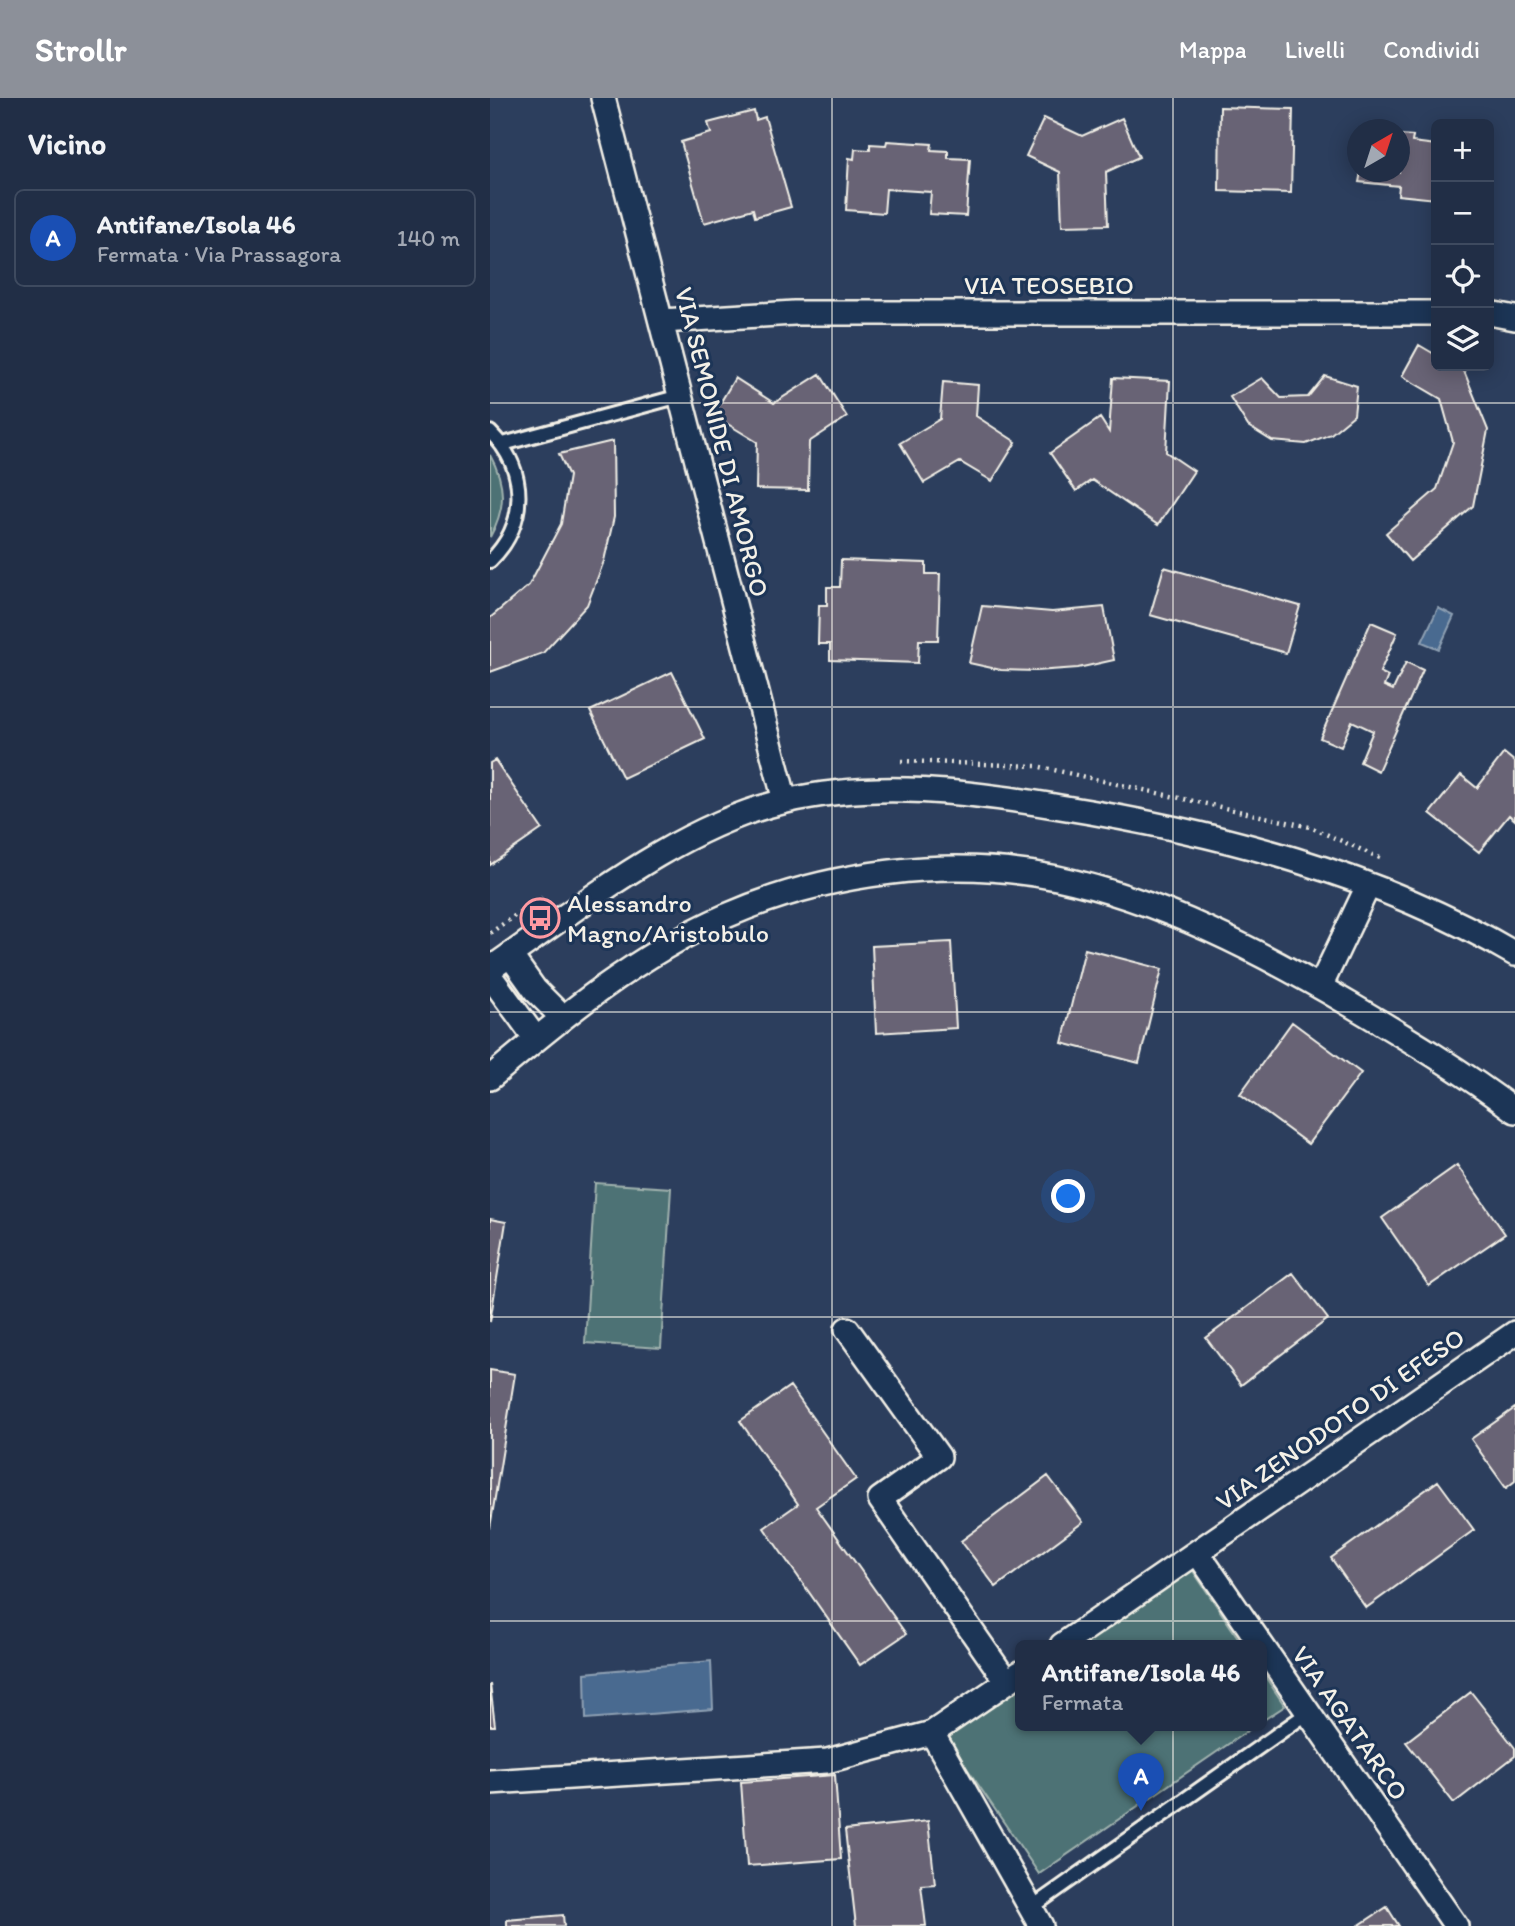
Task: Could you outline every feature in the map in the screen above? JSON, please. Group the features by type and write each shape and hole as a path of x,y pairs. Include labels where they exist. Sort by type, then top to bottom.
{"street":[{"name":"VIA SEMONIDE DI AMORGO","path":"603,98 785,801"},
{"name":"VIA TEOSEBIO","path":"662,321 794,313 1431,313"},
{"path":"1494,314 1515,318"},
{"path":"490,969 598,893 666,852 735,818 785,801 885,790 1014,800 1118,816 1220,839 1368,886 1464,927 1515,954"},
{"path":"490,1078 562,1017 631,969 701,928 745,908 850,877 915,871 978,870 1039,875 1101,890 1194,925 1320,987 1440,1059 1515,1111"},
{"path":"1320,987 1368,886"},
{"path":"510,955 535,990 562,1017"},
{"path":"490,976 536,1039"},
{"path":"490,1782 827,1761 932,1733 1014,1678 880,1499 939,1457 846,1329"},
{"name":"VIA ZENODOTO DI EFESO","path":"1069,1640 1515,1333"},
{"name":"VIA AGATARCO","path":"1197,1552 1259,1640"},
{"name":"VIA AGATARCO","path":"1267,1652 1456,1926"},
{"path":"932,1733 1036,1917"}],"lane":[{"path":"503,444 680,396"},
{"path":"490,432 503,444 515,469 520,496 516,524 503,549 490,561"},
{"path":"1036,1917 1309,1712"}],"green space":[{"path":"490,455 499,476 502,496 499,516 490,537"},
{"path":"595,1183 671,1188 661,1348 585,1343"},
{"path":"1191,1568 1240,1640 1086,1640"},
{"path":"1267,1679 1285,1706 1267,1718"},
{"path":"1015,1688 1015,1731 1247,1731 1039,1874 945,1736"}],"water":[{"path":"1438,608 1454,616 1439,649 1422,642"},
{"path":"711,1661 713,1709 586,1719 585,1673"}],"building":[{"path":"1220,107 1293,109 1291,193 1219,191"},
{"path":"754,111 756,120 765,117 791,207 755,217 753,209 704,223 681,142 711,133 708,123"},
{"path":"1044,118 1082,136 1122,118 1139,157 1106,172 1108,225 1062,226 1060,172 1026,156"},
{"path":"1410,136 1413,136 1412,142 1431,144 1431,198 1398,195 1399,186 1359,182 1410,182"},
{"path":"887,141 932,144 931,150 948,151 948,158 970,159 966,216 929,214 931,192 886,189 884,213 846,210 849,158 854,159 855,149 870,150 870,144 886,145"},
{"path":"1419,345 1431,352 1431,371 1464,371 1488,430 1473,506 1410,561 1386,533 1437,489 1453,442 1441,399 1402,376"},
{"path":"820,374 847,417 809,442 808,490 756,489 757,442 713,415 735,378 774,403"},
{"path":"1325,376 1357,386 1354,415 1331,434 1306,444 1272,441 1248,426 1230,397 1262,378 1281,398 1308,397"},
{"path":"1113,378 1170,381 1166,452 1194,471 1158,525 1092,480 1076,491 1050,453 1100,418 1109,432"},
{"path":"943,382 978,385 976,416 1016,442 992,481 960,462 924,483 900,443 940,419"},
{"path":"613,441 614,517 604,561 587,605 543,653 490,672 490,618 529,585 561,524 569,476 559,454"},
{"path":"841,560 926,563 926,574 940,574 938,640 919,640 918,663 830,660 830,644 818,644 819,605 827,605 827,587 840,587"},
{"path":"1164,567 1300,606 1286,653 1150,615"},
{"path":"982,606 1052,612 1104,607 1114,660 1078,668 1036,671 1001,670 969,663"},
{"path":"1371,622 1397,633 1380,672 1388,676 1384,686 1393,690 1406,662 1423,670 1378,771 1360,762 1373,731 1352,721 1341,747 1320,738"},
{"path":"672,672 705,739 623,778 590,711"},
{"path":"1504,753 1515,762 1515,820 1509,815 1479,852 1430,813 1461,775 1477,788"},
{"path":"495,760 542,829 490,865 490,763"},
{"path":"951,942 956,1028 876,1033 872,946"},
{"path":"1085,949 1162,969 1139,1063 1062,1043"},
{"path":"1292,1022 1361,1073 1308,1144 1240,1094"},
{"path":"1457,1165 1505,1234 1429,1286 1382,1218"},
{"path":"490,1219 506,1222 490,1322"},
{"path":"1293,1273 1328,1319 1241,1385 1206,1338"},
{"path":"490,1370 515,1374 490,1528"},
{"path":"790,1386 856,1479 816,1507 906,1634 860,1665 764,1528 798,1504 740,1421"},
{"path":"1515,1408 1515,1481 1506,1488 1471,1439"},
{"path":"1048,1476 1083,1522 996,1587 961,1541"},
{"path":"1438,1481 1474,1530 1366,1608 1331,1558"},
{"path":"490,1684 495,1726 490,1726"},
{"path":"1471,1692 1515,1748 1515,1756 1454,1803 1406,1742"},
{"path":"835,1775 841,1859 747,1866 741,1782"},
{"path":"928,1821 935,1884 921,1885 926,1926 856,1926 845,1830"},
{"path":"1387,1907 1399,1926 1358,1926"},
{"path":"563,1915 564,1926 507,1926 507,1920"}],"place":[{"name":"Alessandro Magno/Aristobulo","path":"540,918"},
{"name":"Antifane/Isola 46","path":"1141,1811"}]}
